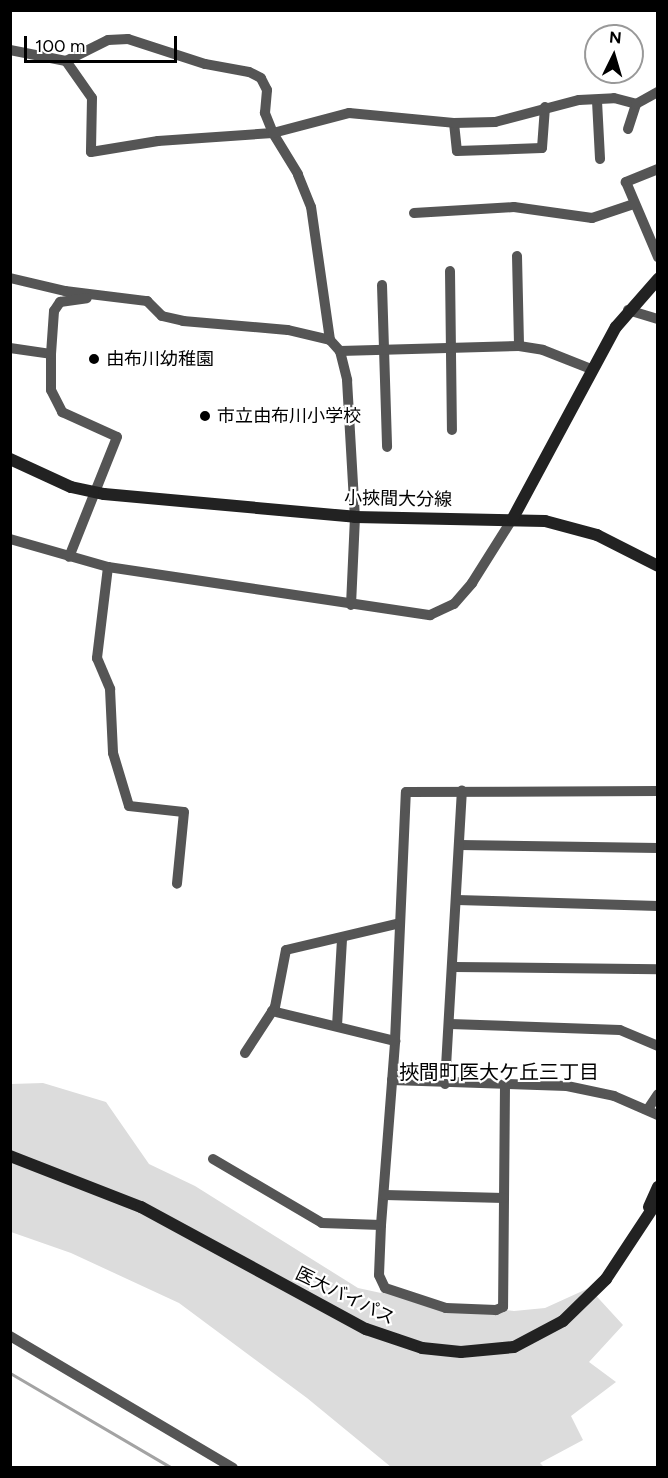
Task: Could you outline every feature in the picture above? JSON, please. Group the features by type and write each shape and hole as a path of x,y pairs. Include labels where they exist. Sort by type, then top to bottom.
{"main road":[{"path":"513,518 591,369 628,310 657,279"},
{"name":"小挾間大分線","path":"10,459 47,478 92,492 355,517 513,518 580,529 657,566"},
{"name":"医大バイパス","path":"10,1156 141,1207 366,1329 441,1351 502,1350 551,1329 599,1288 657,1200"},
{"name":"医大バイパス","path":"640,1227 657,1186"}],"street":[{"path":"10,50 66,61 108,40 128,39 205,64 249,72 261,78 267,90 265,113 273,133 298,174 311,207 330,340 340,351 347,380 355,517 351,605"},
{"path":"66,61 92,98 91,152 158,141 273,133 349,112 454,123 495,122 545,107 614,98 636,104"},
{"path":"628,129 636,104 657,92"},
{"path":"597,101 600,159"},
{"path":"454,123 457,151 542,148 545,107"},
{"path":"657,169 626,182 634,204 652,229 657,257"},
{"path":"414,213 514,207 592,218 634,204"},
{"path":"517,256 519,346"},
{"path":"450,271 452,430"},
{"path":"10,278 98,296 147,301 162,316 183,321 288,330 330,340"},
{"path":"382,285 387,447"},
{"path":"69,557 92,492 117,437 62,412 56,404 51,390 54,311 60,302 98,296"},
{"path":"628,310 657,319"},
{"path":"340,351 519,346 543,350 591,369"},
{"path":"10,348 51,354"},
{"path":"10,539 108,567 351,605 439,614 454,604 472,583 513,518"},
{"path":"108,567 97,658 110,689 113,753 129,806 184,812 177,884"},
{"path":"445,1084 454,967 462,790"},
{"path":"505,1085 503,1307 496,1311 446,1308 385,1288 379,1275 381,1225 395,1041 406,792 657,791"},
{"path":"459,846 657,848"},
{"path":"457,900 657,906"},
{"path":"245,1053 272,1011 286,950 400,923"},
{"path":"337,1026 342,938"},
{"path":"454,967 657,969"},
{"path":"272,1011 395,1041"},
{"path":"450,1024 610,1029 630,1033 657,1046"},
{"path":"392,1080 445,1084 567,1086 653,1112 657,1094"},
{"path":"213,1159 322,1223 381,1225"},
{"path":"385,1195 504,1198"},
{"path":"10,1336 234,1467"}],"shaded area":[{"path":"43,1083 106,1102 149,1164 195,1186 358,1288 381,1293 385,1288 416,1300 514,1311 545,1308 589,1288 623,1325 589,1362 616,1382 571,1416 583,1440 540,1463 544,1467 391,1467 307,1398 179,1303 71,1253 11,1232 11,1084"}],"waterway":[{"path":"10,1373 172,1468"}],"place":[{"name":"由布川幼稚園","path":"94,359"},
{"name":"市立由布川小学校","path":"205,416"}],"district":[{"name":"挾間町医大ケ丘三丁目","path":"499,1072"}]}
